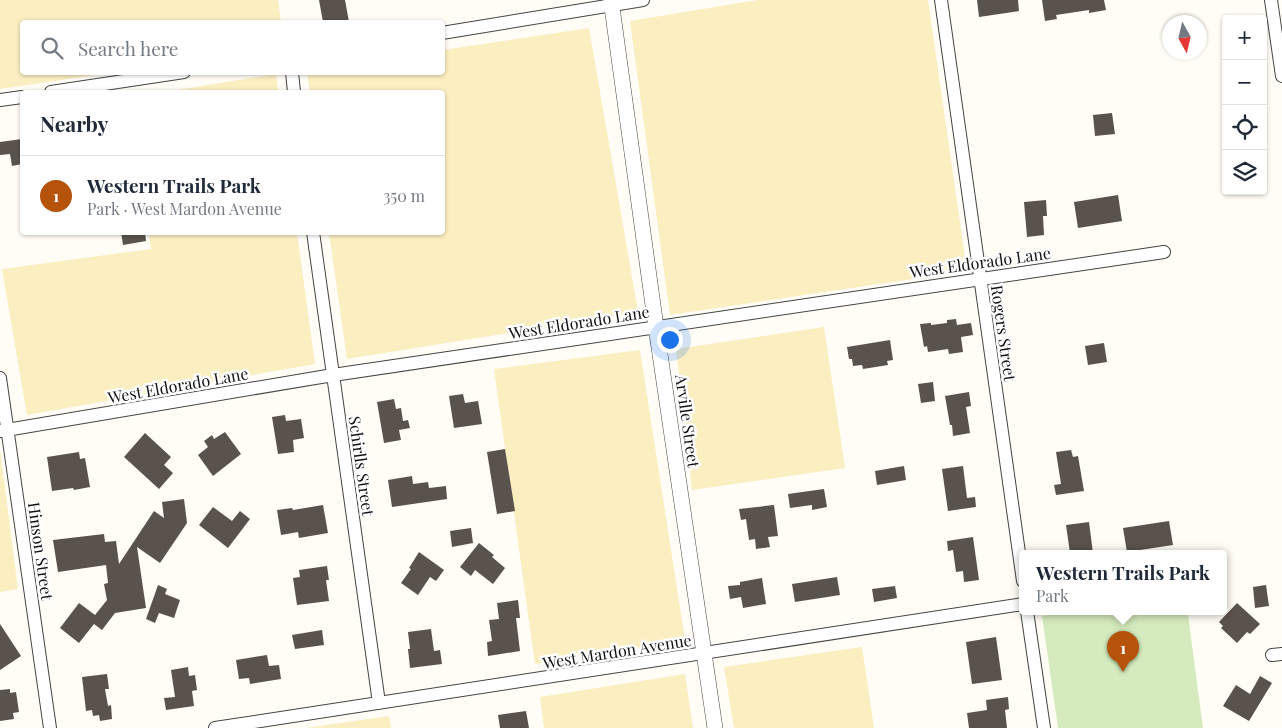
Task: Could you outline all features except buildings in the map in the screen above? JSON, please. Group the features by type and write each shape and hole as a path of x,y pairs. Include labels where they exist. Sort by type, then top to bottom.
{"street":[{"path":"445,32 611,2 643,0"},
{"name":"Rogers Street","path":"941,0 1019,553"},
{"path":"1271,0 1282,76"},
{"name":"Arville Street","path":"611,2 715,728"},
{"path":"64,90 164,75"},
{"path":"292,75 294,90"},
{"path":"0,100 20,97"},
{"name":"Schirlls Street","path":"313,235 379,703"},
{"name":"West Eldorado Lane","path":"4,431 333,375 1164,252"},
{"name":"Hinson Street","path":"0,378 4,431 50,728"},
{"name":"West Mardon Avenue","path":"215,728 1019,605"},
{"path":"1028,615 1044,728"}],"green space":[{"path":"1188,615 1203,728 1058,728 1042,616"}],"sand":[{"path":"0,0 278,0 281,20 20,20 20,75 95,75 0,89"},
{"path":"758,0 928,0 967,271 670,315 630,21"},
{"path":"589,28 638,312 347,359 329,235 445,235 445,90 310,90 307,75 445,75 445,50"},
{"path":"276,75 278,90 177,90"},
{"path":"149,235 297,235 315,364 27,415 2,269 151,249"},
{"path":"824,327 845,468 692,490 676,349"},
{"path":"640,350 685,640 535,664 494,369"},
{"path":"0,449 18,589 0,592"},
{"path":"862,647 874,728 734,728 724,667"},
{"path":"685,674 693,728 544,728 540,697"},
{"path":"389,716 391,728 306,728"}],"place":[{"name":"Western Trails Park","path":"1123,672"}]}
